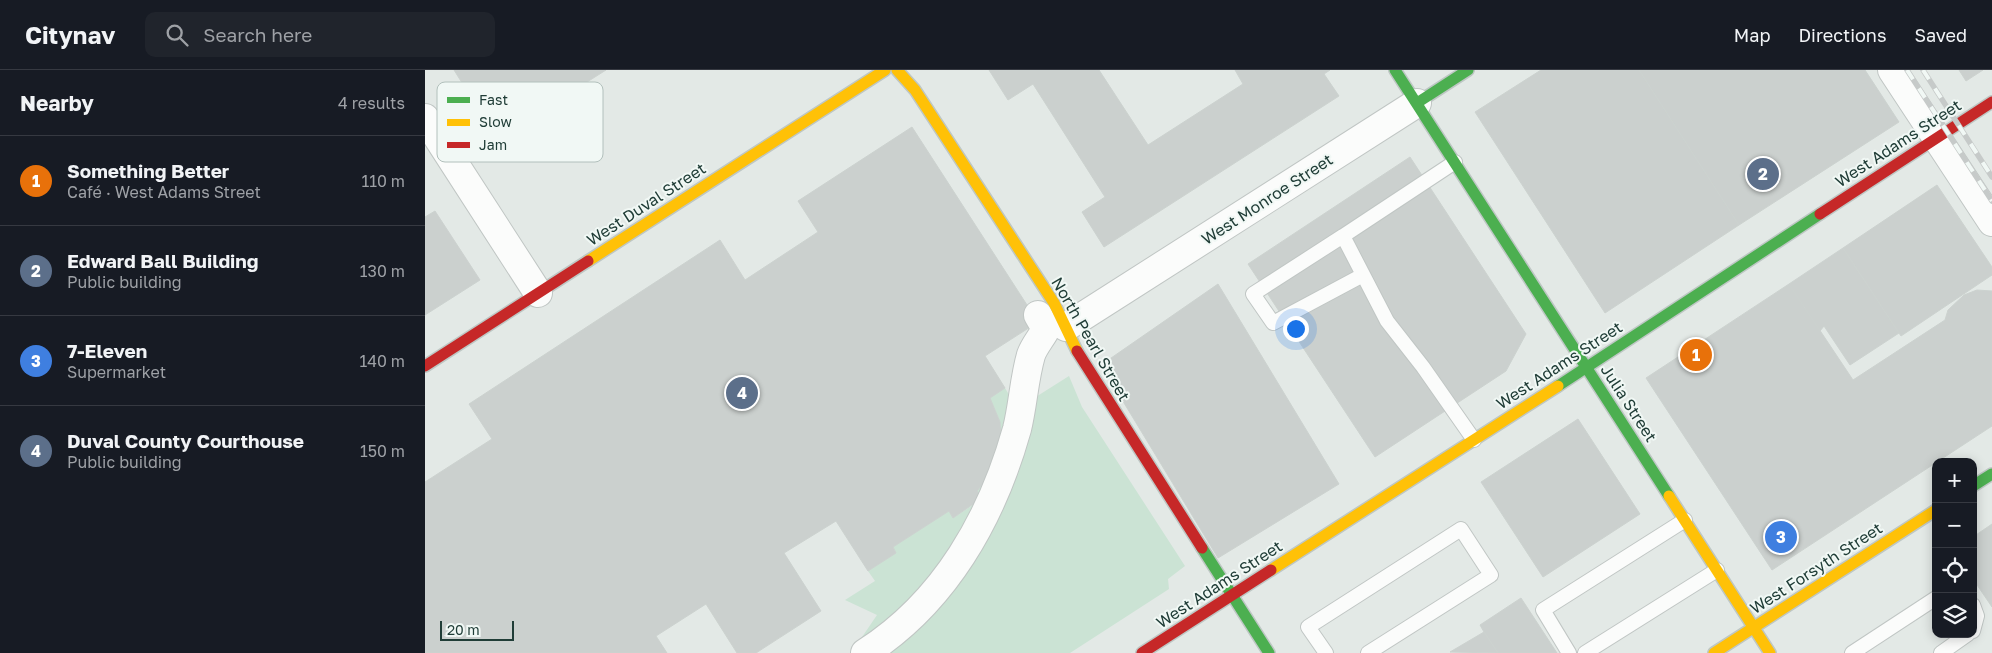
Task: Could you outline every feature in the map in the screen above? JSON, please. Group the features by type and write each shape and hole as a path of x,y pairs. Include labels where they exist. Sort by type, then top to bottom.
{"street":[{"name":"West Duval Street","path":"425,366 885,70"},
{"name":"North Pearl Street","path":"897,70 920,98 1054,304 1081,360 1269,653"},
{"name":"Julia Street","path":"1395,70 1771,653"},
{"name":"West Monroe Street","path":"1066,327 1468,70"},
{"path":"1892,70 1992,222"},
{"name":"West Adams Street","path":"1142,653 1587,368 1992,102"},
{"path":"425,118 437,137"},
{"path":"453,162 538,293"},
{"path":"865,653 902,626 934,594 962,557 989,506 1009,456 1019,420 1031,354 1046,329 1039,315"},
{"path":"1977,483 1992,474"},
{"name":"West Forsyth Street","path":"1714,653 1932,513"}],"lane":[{"path":"1363,275 1273,323 1253,294 1455,162"},
{"path":"1343,236 1387,321 1423,367 1474,440"},
{"path":"1569,653 1543,610 1685,520"},
{"path":"1326,653 1308,627 1461,529 1491,575 1368,653"},
{"path":"1585,653 1602,648 1717,570"},
{"path":"1852,653 1932,601"},
{"path":"1941,653 1962,638"}],"green space":[{"path":"1069,376 1082,407 1185,566 1168,579 1169,589 1070,653 876,653 934,603 1031,400"},
{"path":"1005,388 1015,405 999,471 933,585 858,643 877,615 845,600 875,581 868,571 896,553 893,547 949,511 953,518 982,499 977,491 995,459 1001,432 1000,423 990,398"}],"building":[{"path":"454,70 606,70 587,82 461,82"},
{"path":"989,70 1099,70 1148,145 1243,84 1235,70 1330,70 1324,74 1339,96 1104,247 1082,212 1105,197 1033,84 1008,100"},
{"path":"1541,70 1639,70 1739,225 1605,313 1475,112"},
{"path":"1639,70 1865,70 1899,122 1739,225"},
{"path":"1959,70 1983,70 1966,81"},
{"path":"912,127 1038,322 985,356 1005,388 990,398 1000,422 1001,439 988,478 977,491 982,498 953,518 949,511 893,547 896,553 868,571 836,521 784,553 821,611 756,653 737,653 706,604 656,636 667,653 425,653 425,482 492,439 469,404 720,240 745,280 818,232 798,201"},
{"path":"1410,157 1526,334 1506,371 1375,457 1248,264"},
{"path":"1937,185 1992,267 1992,275 1901,336 1843,248"},
{"path":"435,211 480,280 425,315 425,217"},
{"path":"1843,248 1899,333 1850,365 1824,326 1820,331 1789,284"},
{"path":"1218,284 1339,484 1218,558 1101,365"},
{"path":"1789,284 1853,380 1945,320 1948,310 1964,295 1977,290 1992,291 1992,426 1943,458 1932,458 1932,465 1772,570 1646,378"},
{"path":"1578,419 1640,514 1543,577 1481,482"},
{"path":"1992,524 1992,607 1977,585 1977,534"},
{"path":"1521,598 1557,653 1498,653 1484,632 1480,625"},
{"path":"1484,632 1498,653 1450,652"}],"railway":[{"path":"1907,70 1992,201"},
{"path":"1923,70 1992,177"}],"traffic: fast":[{"path":"1395,70 1669,496"},
{"path":"1417,103 1468,70"},
{"path":"1558,386 1820,214"},
{"path":"1977,483 1992,474"},
{"path":"1202,548 1269,653"}],"traffic: slow":[{"path":"588,261 885,70"},
{"path":"897,70 915,90 1054,303 1077,351"},
{"path":"1271,570 1558,386"},
{"path":"1669,496 1770,653"},
{"path":"1714,653 1932,513"}],"traffic: jam":[{"path":"1820,214 1992,102"},
{"path":"425,366 588,261"},
{"path":"1077,351 1202,548"},
{"path":"1142,653 1271,570"}],"place":[{"name":"Edward Ball Building","path":"1763,174"},
{"name":"Something Better","path":"1696,355"},
{"name":"Duval County Courthouse","path":"742,393"},
{"name":"7-Eleven","path":"1781,537"}]}
